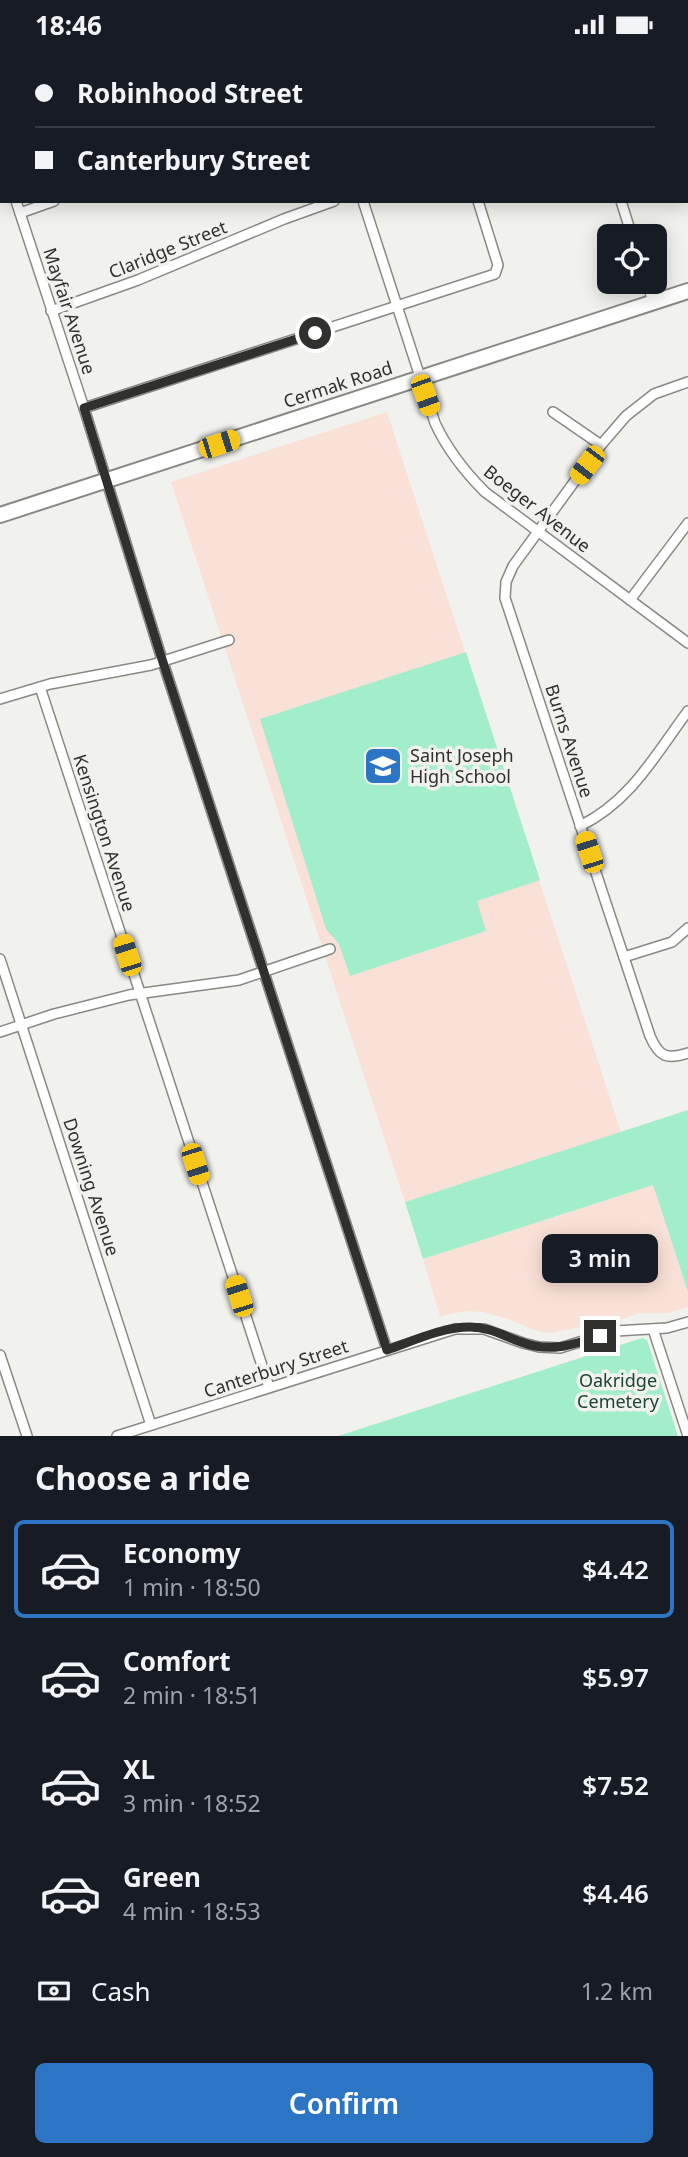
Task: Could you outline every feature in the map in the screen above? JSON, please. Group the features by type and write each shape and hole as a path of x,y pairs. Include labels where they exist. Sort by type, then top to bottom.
{"main road":[{"name":"Cermak Road","path":"0,515 688,291"}],"street":[{"name":"Mayfair Avenue","path":"17,203 387,1350"},
{"path":"20,213 48,203"},
{"name":"Claridge Street","path":"51,311 138,280 328,203"},
{"name":"Boeger Avenue","path":"364,203 419,379 441,437 461,467 485,492 536,533 688,643"},
{"path":"84,408 488,277 498,270 498,265 479,203"},
{"path":"622,203 628,224"},
{"path":"651,294 653,302"},
{"name":"Burns Avenue","path":"688,382 642,401 601,445 513,566 506,582 505,598 655,1047 667,1058 688,1053"},
{"path":"553,412 601,445"},
{"path":"630,600 688,523"},
{"path":"0,699 40,687 163,661 229,640"},
{"name":"Kensington Avenue","path":"40,687 269,1387"},
{"path":"580,826 613,807 631,789 688,711"},
{"path":"624,957 671,942 688,928"},
{"path":"0,1031 94,1003 139,993 239,980 330,949"},
{"name":"Downing Avenue","path":"0,959 151,1425"},
{"name":"Canterbury Street","path":"117,1436 462,1328 484,1329 523,1343 547,1348 569,1346 626,1329 667,1328 688,1322"},
{"path":"653,1329 688,1436"},
{"path":"0,1355 27,1436"}],"shaded area":[{"name":"Saint Joseph High School","path":"387,412 621,1132 405,1202 171,482"},
{"path":"653,1185 688,1292 688,1307 668,1313 640,1313 619,1320 607,1318 549,1333 483,1312 466,1311 440,1316 423,1259"}],"green space":[{"path":"466,652 540,880 477,901 486,931 350,976 339,944 326,929 260,719"},
{"path":"688,1110 688,1292 653,1185 423,1259 405,1202"},
{"name":"Oakridge Cemetery","path":"642,1338 647,1340 678,1436 338,1436"}],"place":[{"name":"Saint Joseph High School","path":"383,766"}],"route":[{"path":"315,333 84,408 160,653 387,1350 443,1332 471,1327 547,1348 569,1346 600,1336"}]}
